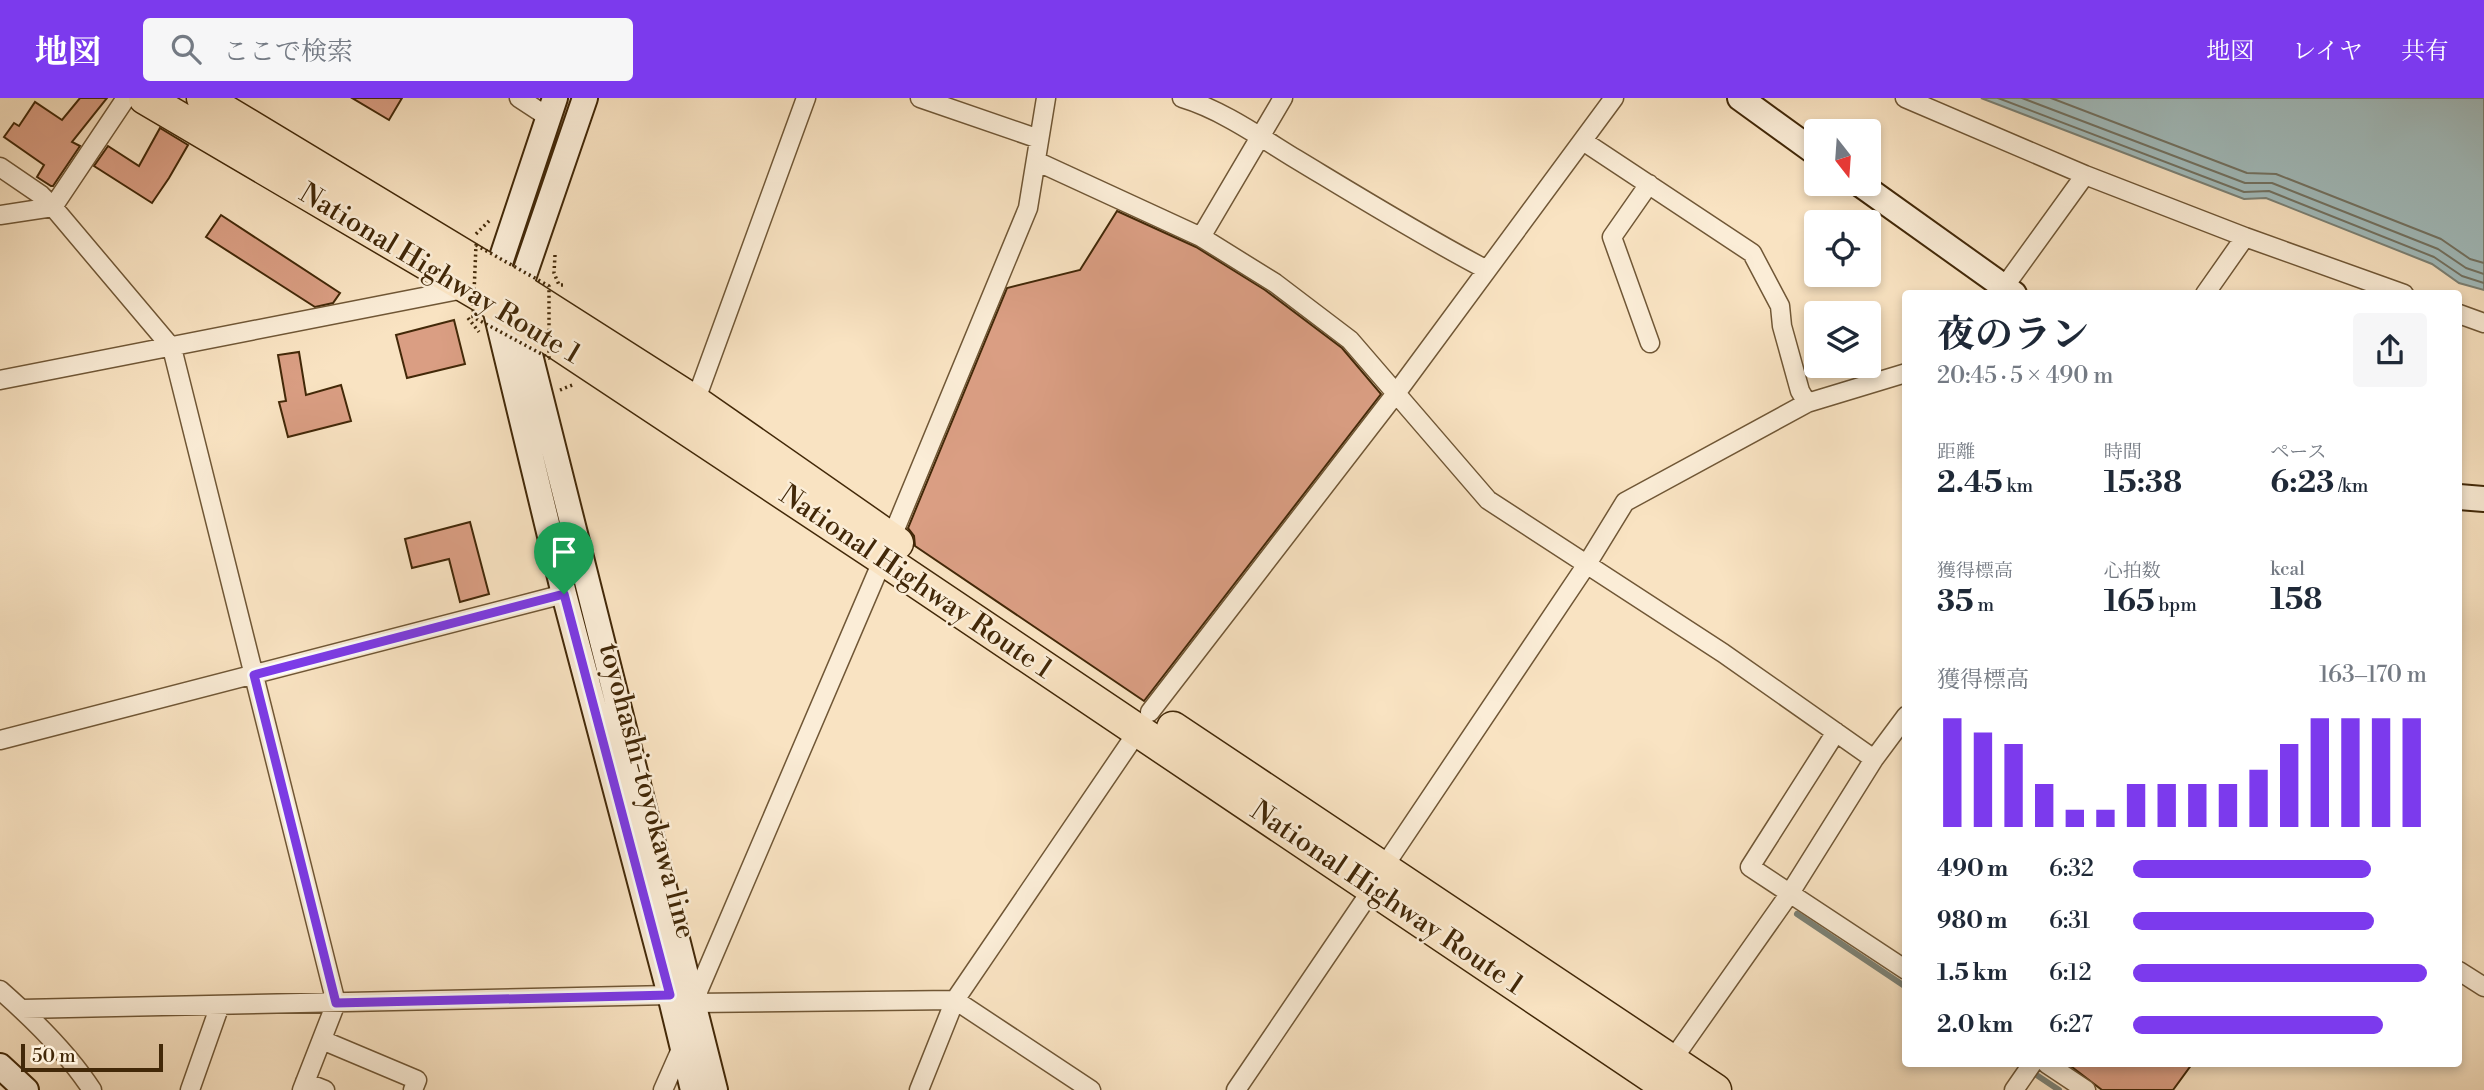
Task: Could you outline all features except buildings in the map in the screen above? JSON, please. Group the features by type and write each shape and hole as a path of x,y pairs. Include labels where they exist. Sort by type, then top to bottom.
{"highway":[{"name":"National Highway Route 1","path":"145,98 508,294 695,402 887,549"},
{"name":"National Highway Route 1","path":"203,98 508,294 1378,878 1663,1080 1715,1090"}],"main road":[{"path":"508,294 585,98"},
{"path":"1740,98 1804,144"},
{"path":"508,294 552,108"},
{"path":"1876,196 2002,290"},
{"name":"toyohashi-toyokawa line","path":"508,294 564,594 682,999 715,1090"},
{"name":"toyohashi-toyokawa line","path":"508,294 682,999 682,1046 693,1090"},
{"path":"0,1066 26,1090"}],"street":[{"path":"0,215 53,208 126,98"},
{"path":"519,98 552,108"},
{"path":"695,402 806,98"},
{"path":"920,98 1039,139"},
{"path":"682,999 887,549 1028,208 1046,98"},
{"path":"1182,98 1196,102 1259,136 1450,251 1487,270"},
{"path":"1201,237 1283,98"},
{"path":"919,1090 955,1000 1144,721 1397,392 1614,98"},
{"path":"1905,98 2085,175 2393,290"},
{"path":"1583,141 1752,253 1780,306 1782,326 1800,391 1807,403"},
{"path":"1036,161 1201,237 1275,284 1350,340 1488,500 1723,653 1874,760"},
{"path":"0,167 41,195 172,348 336,1003 304,1086 325,1090"},
{"path":"2006,290 2085,175"},
{"path":"1649,184 1612,237 1650,343"},
{"path":"2208,290 2245,237"},
{"path":"0,380 172,348 508,294"},
{"path":"2462,315 2484,323"},
{"path":"1236,1090 1587,564 1625,502 1807,403 1902,374"},
{"path":"0,740 564,594"},
{"path":"1663,1080 1902,722"},
{"path":"1836,732 1750,867 1902,967"},
{"path":"2462,973 2484,987"},
{"path":"0,990 22,1009 60,1050 92,1090"},
{"path":"22,1009 682,999 955,1000 1090,1090"},
{"path":"190,1090 220,1005"},
{"path":"321,1040 417,1080 413,1090"},
{"path":"663,1090 682,1046"},
{"path":"2052,1067 2086,1090"}],"path":[{"path":"467,238 477,234 497,216 476,245 473,317 549,358"},
{"path":"476,245 549,358 553,369"},
{"path":"508,294 550,250 555,250 554,273 559,285 565,285"},
{"path":"557,380 561,391 576,384 574,378"}],"water":[{"path":"1981,98 2484,98 2484,290 2459,283 2432,264 2266,198 2244,199"}],"waterway":[{"path":"1797,914 1902,984"},
{"path":"2024,1067 2059,1090"}],"route":[{"path":"564,594 670,995 336,1003 254,675 564,594"}]}
